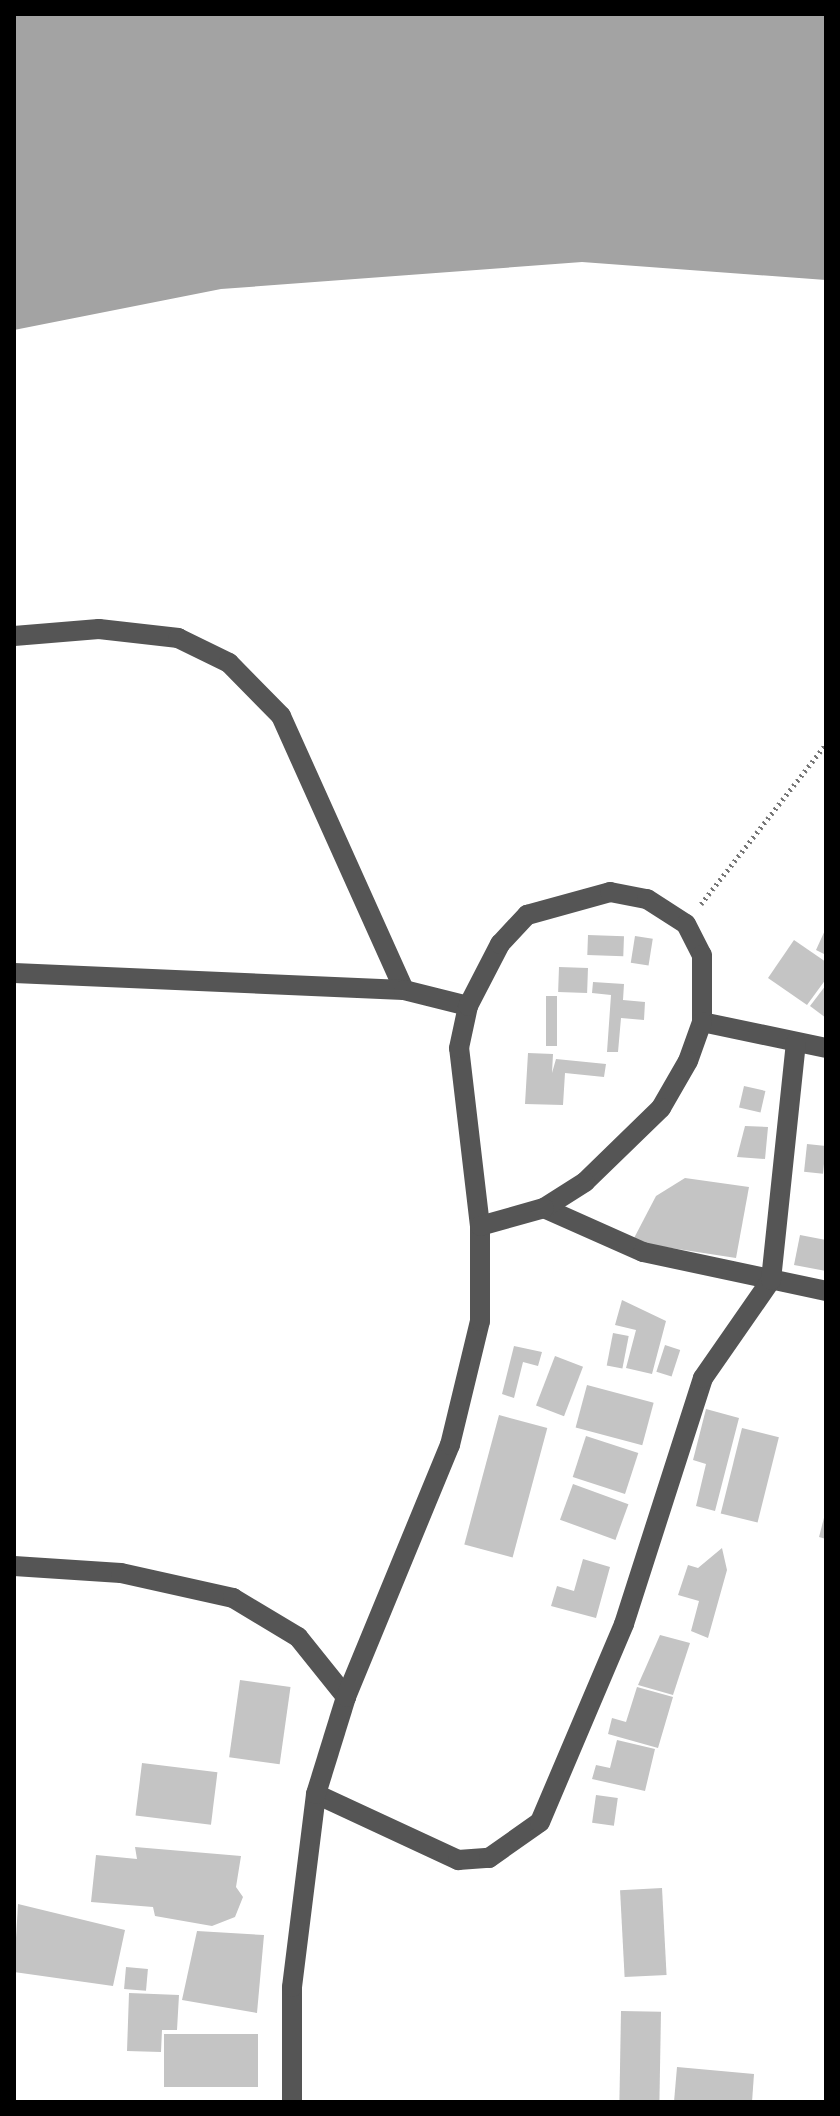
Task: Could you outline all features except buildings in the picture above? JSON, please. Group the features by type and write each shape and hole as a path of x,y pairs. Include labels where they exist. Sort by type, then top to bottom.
{"street":[{"path":"14,636 99,629 178,638 229,663 281,716 404,990"},
{"path":"292,2102 292,1987 316,1794 346,1697 450,1445 480,1321 480,1226 459,1048 468,1006 500,944 527,915 610,892 647,899 686,924 702,955 702,1022 661,1108 614,1157 544,1208 480,1226"},
{"path":"14,973 404,990 468,1006"},
{"path":"702,1022 826,1048"},
{"path":"316,1794 458,1860 489,1858 540,1822 624,1624 703,1378 771,1280 796,1042"},
{"path":"544,1208 643,1252 826,1291"},
{"path":"14,1566 121,1573 233,1598 298,1637 346,1697"}],"path":[{"path":"686,924 826,744"}],"shaded area":[{"path":"14,14 826,14 826,280 582,262 221,289 14,330"}]}
